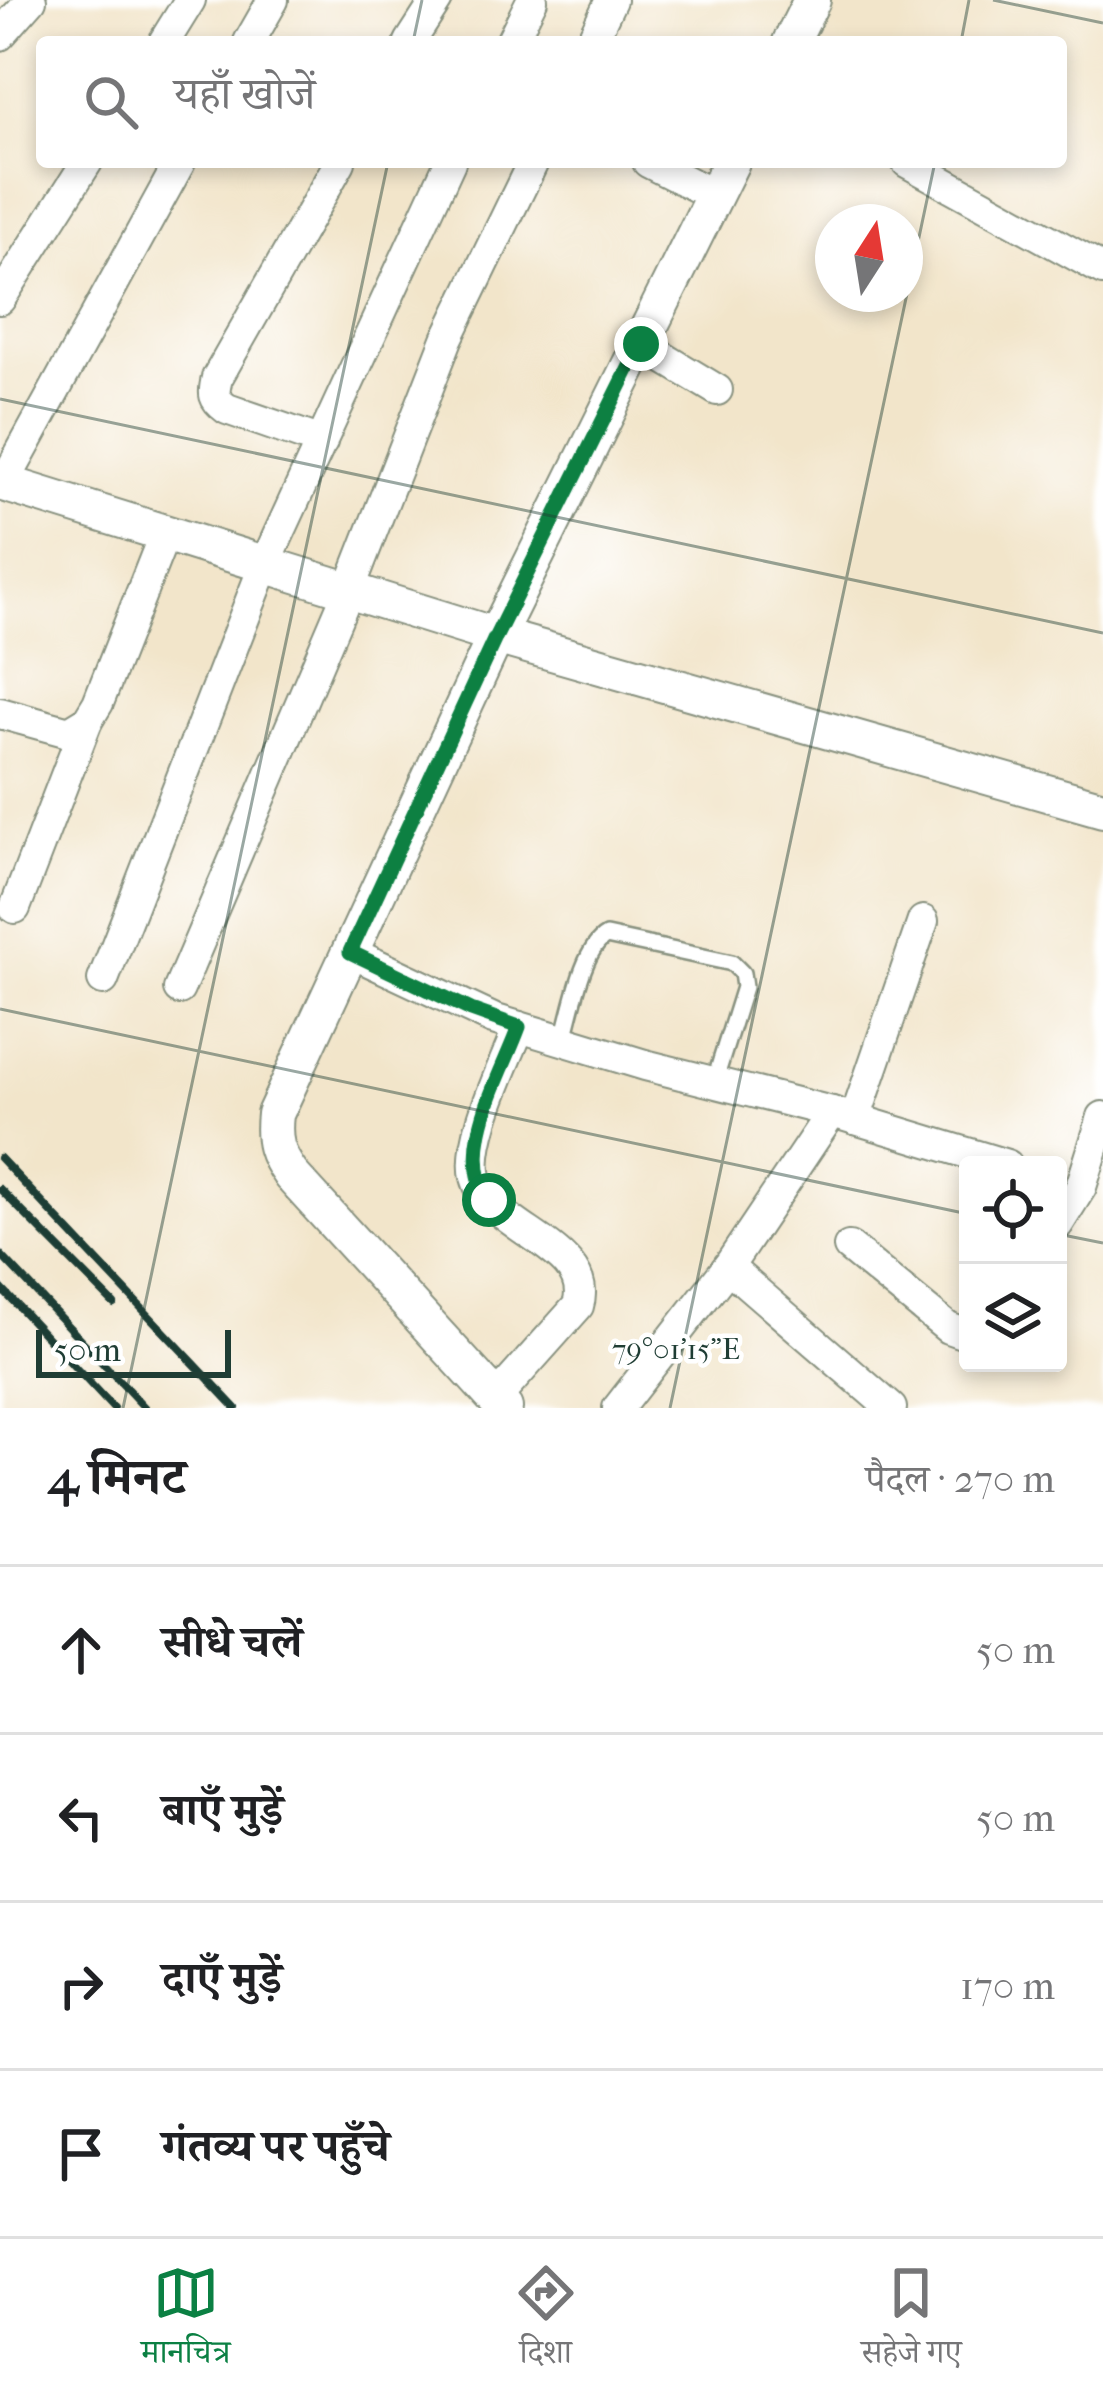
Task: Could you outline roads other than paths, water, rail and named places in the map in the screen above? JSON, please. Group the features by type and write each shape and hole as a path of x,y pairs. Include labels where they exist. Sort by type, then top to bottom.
{"street":[{"path":"0,35 31,0"},
{"path":"168,36 190,0"},
{"path":"252,36 273,0"},
{"path":"414,36 436,0"},
{"path":"514,36 532,0"},
{"path":"594,36 611,0"},
{"path":"794,36 812,0"},
{"path":"0,299 83,168"},
{"path":"178,168 2,482 496,636 1103,809"},
{"path":"322,442 227,409 216,402 213,393 337,168"},
{"path":"103,980 266,564 447,168"},
{"path":"179,989 350,590 447,339 530,168"},
{"path":"660,168 715,196"},
{"path":"519,1027 478,1140 477,1180 489,1200 576,1271 582,1293 578,1306 500,1403 277,1156 272,1138 275,1114 496,636 728,168"},
{"path":"918,168 1103,271"},
{"path":"641,344 718,390"},
{"path":"15,908 165,533"},
{"path":"0,713 69,732 87,722"},
{"path":"618,1408 844,1115 923,921"},
{"path":"350,952 471,1010 519,1027 978,1156"},
{"path":"1081,1187 1103,1117"},
{"path":"849,1246 948,1328 959,1332"},
{"path":"728,1267 891,1408"}],"lane":[{"path":"563,1040 589,956 596,942 606,936 732,963 742,973 744,987 714,1082"}],"railway":[{"path":"0,1158 236,1408"},
{"path":"0,1189 114,1304"},
{"path":"0,1254 145,1408"},
{"path":"0,1287 113,1408"}]}
